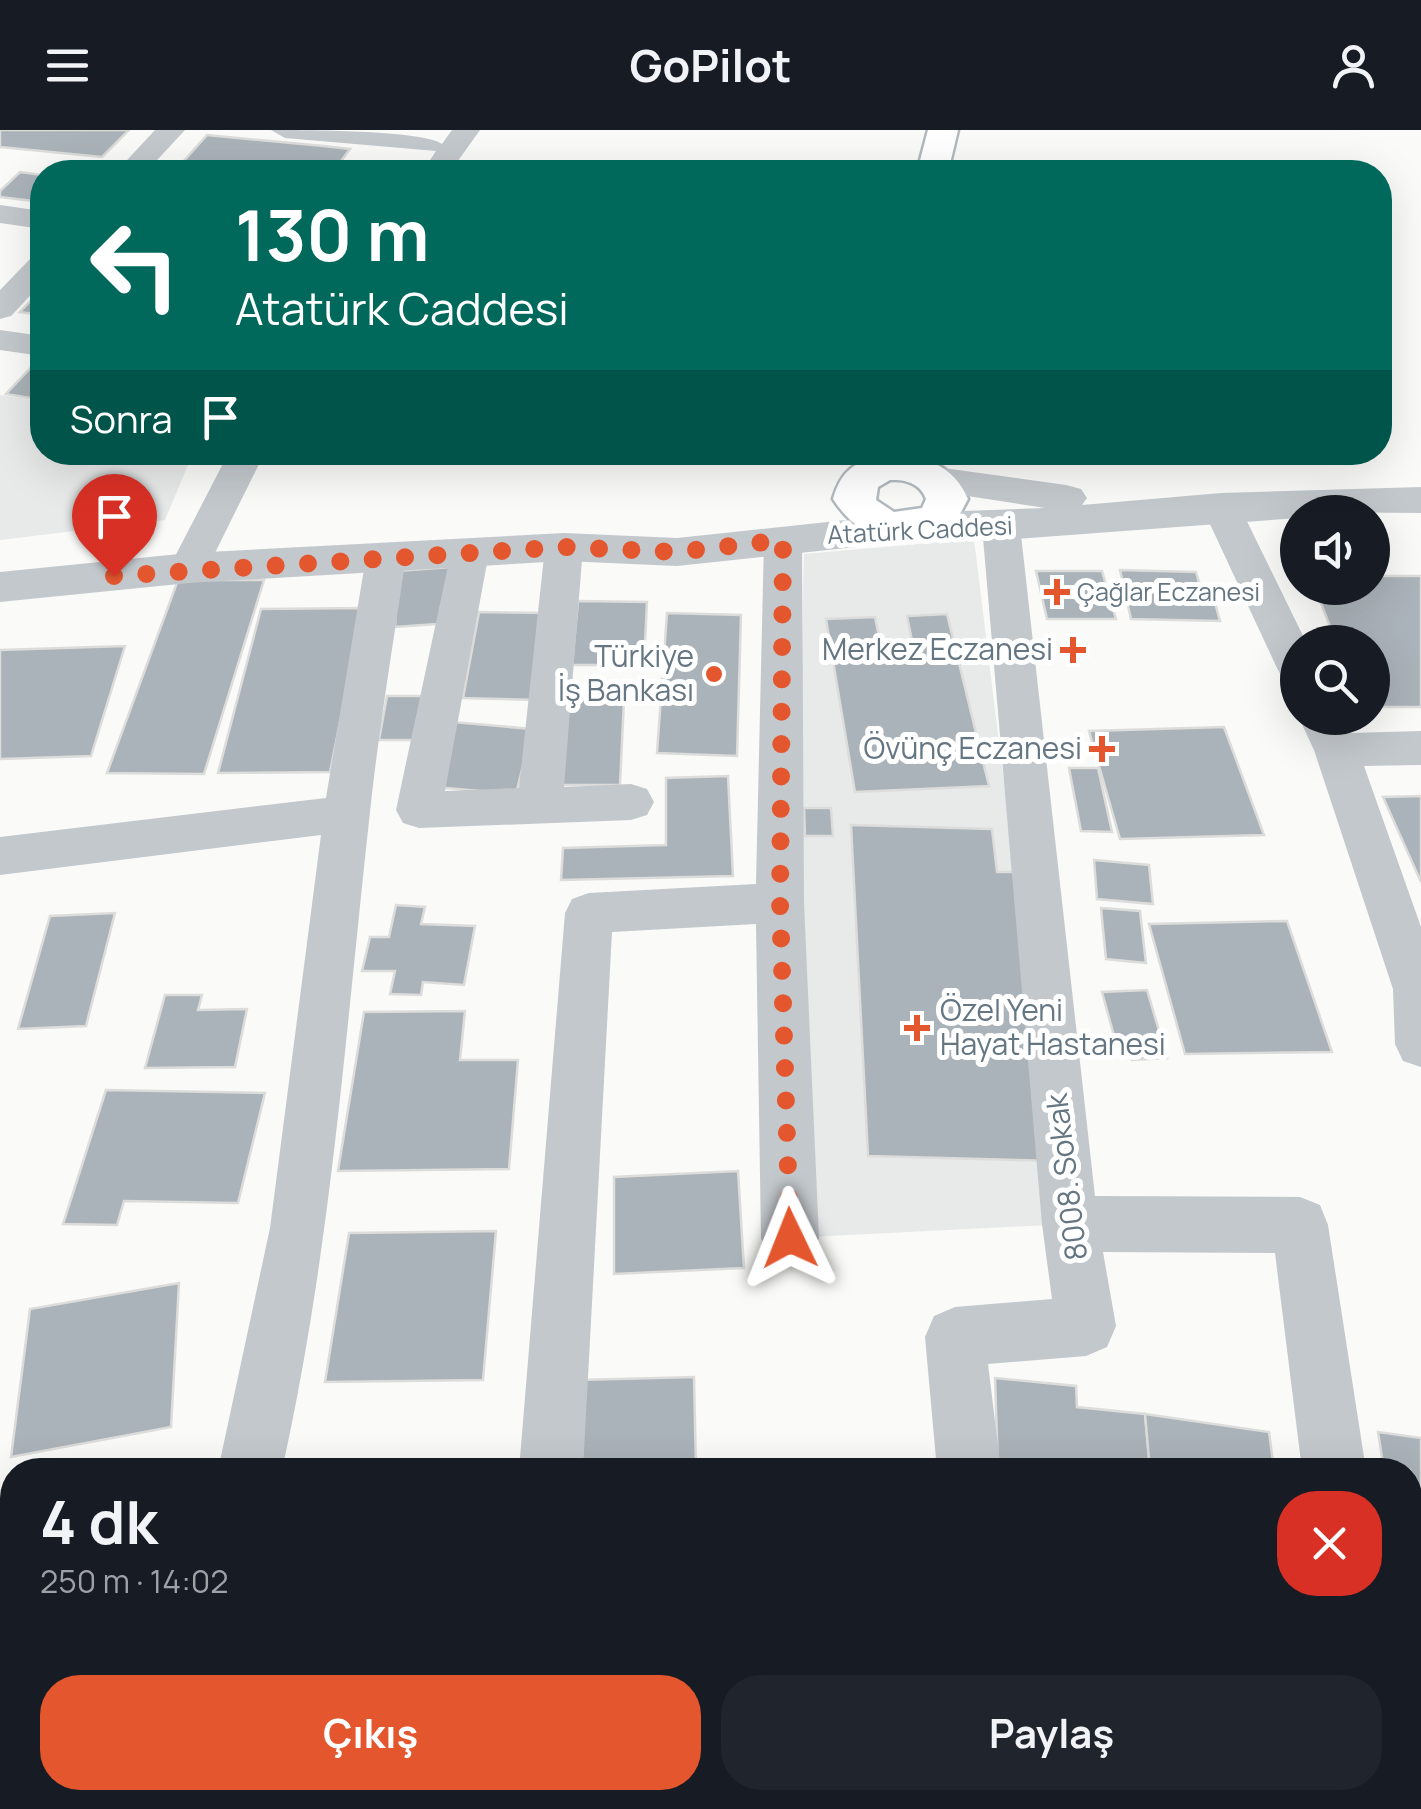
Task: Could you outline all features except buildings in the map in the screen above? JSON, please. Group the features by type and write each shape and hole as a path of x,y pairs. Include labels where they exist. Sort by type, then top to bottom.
{"main road":[{"path":"935,160 943,130"},
{"path":"882,468 930,468 944,489 945,508 938,517 912,527 896,527 868,517 859,508 860,475 882,468"}],"street":[{"path":"142,160 171,130"},
{"path":"286,130 432,159 466,130"},
{"path":"0,214 30,218"},
{"path":"0,309 30,278"},
{"path":"0,340 30,344"},
{"path":"188,568 240,465"},
{"path":"930,468 1168,512"},
{"path":"540,805 564,547 779,517 860,475"},
{"name":"Atatürk Caddesi","path":"0,587 188,568 564,547 677,552 912,527 1001,526 1221,506 1421,500"},
{"path":"1221,506 1280,630"},
{"name":"8008. Sokak","path":"968,1458 955,1337 1086,1326 1070,1224 1001,526"},
{"path":"783,540 780,902 790,1238"},
{"path":"470,552 420,810 631,802"},
{"path":"253,1458 276,1371 310,1164 346,814 386,557"},
{"path":"1328,735 1418,989 1421,1044"},
{"path":"1335,735 1421,748"},
{"path":"0,856 346,814"},
{"path":"552,1458 589,913 780,902"},
{"path":"1070,1224 1300,1224 1332,1458"}],"shaded area":[{"path":"0,395 30,399 30,465 188,465 165,520 0,540"},
{"name":"Özel Yeni Hayat Hastanesi","path":"974,539 1015,872 1070,1224 790,1238 804,554"}],"place":[{"name":"Çağlar Eczanesi","path":"1057,592"},
{"name":"Merkez Eczanesi","path":"1073,650"},
{"name":"Türkiye İş Bankası","path":"714,674"},
{"name":"Övünç Eczanesi","path":"1102,749"},
{"name":"Özel Yeni Hayat Hastanesi","path":"917,1028"}],"route":[{"path":"114,576 188,568 564,547 677,552 783,540 780,902 790,1238"}]}
